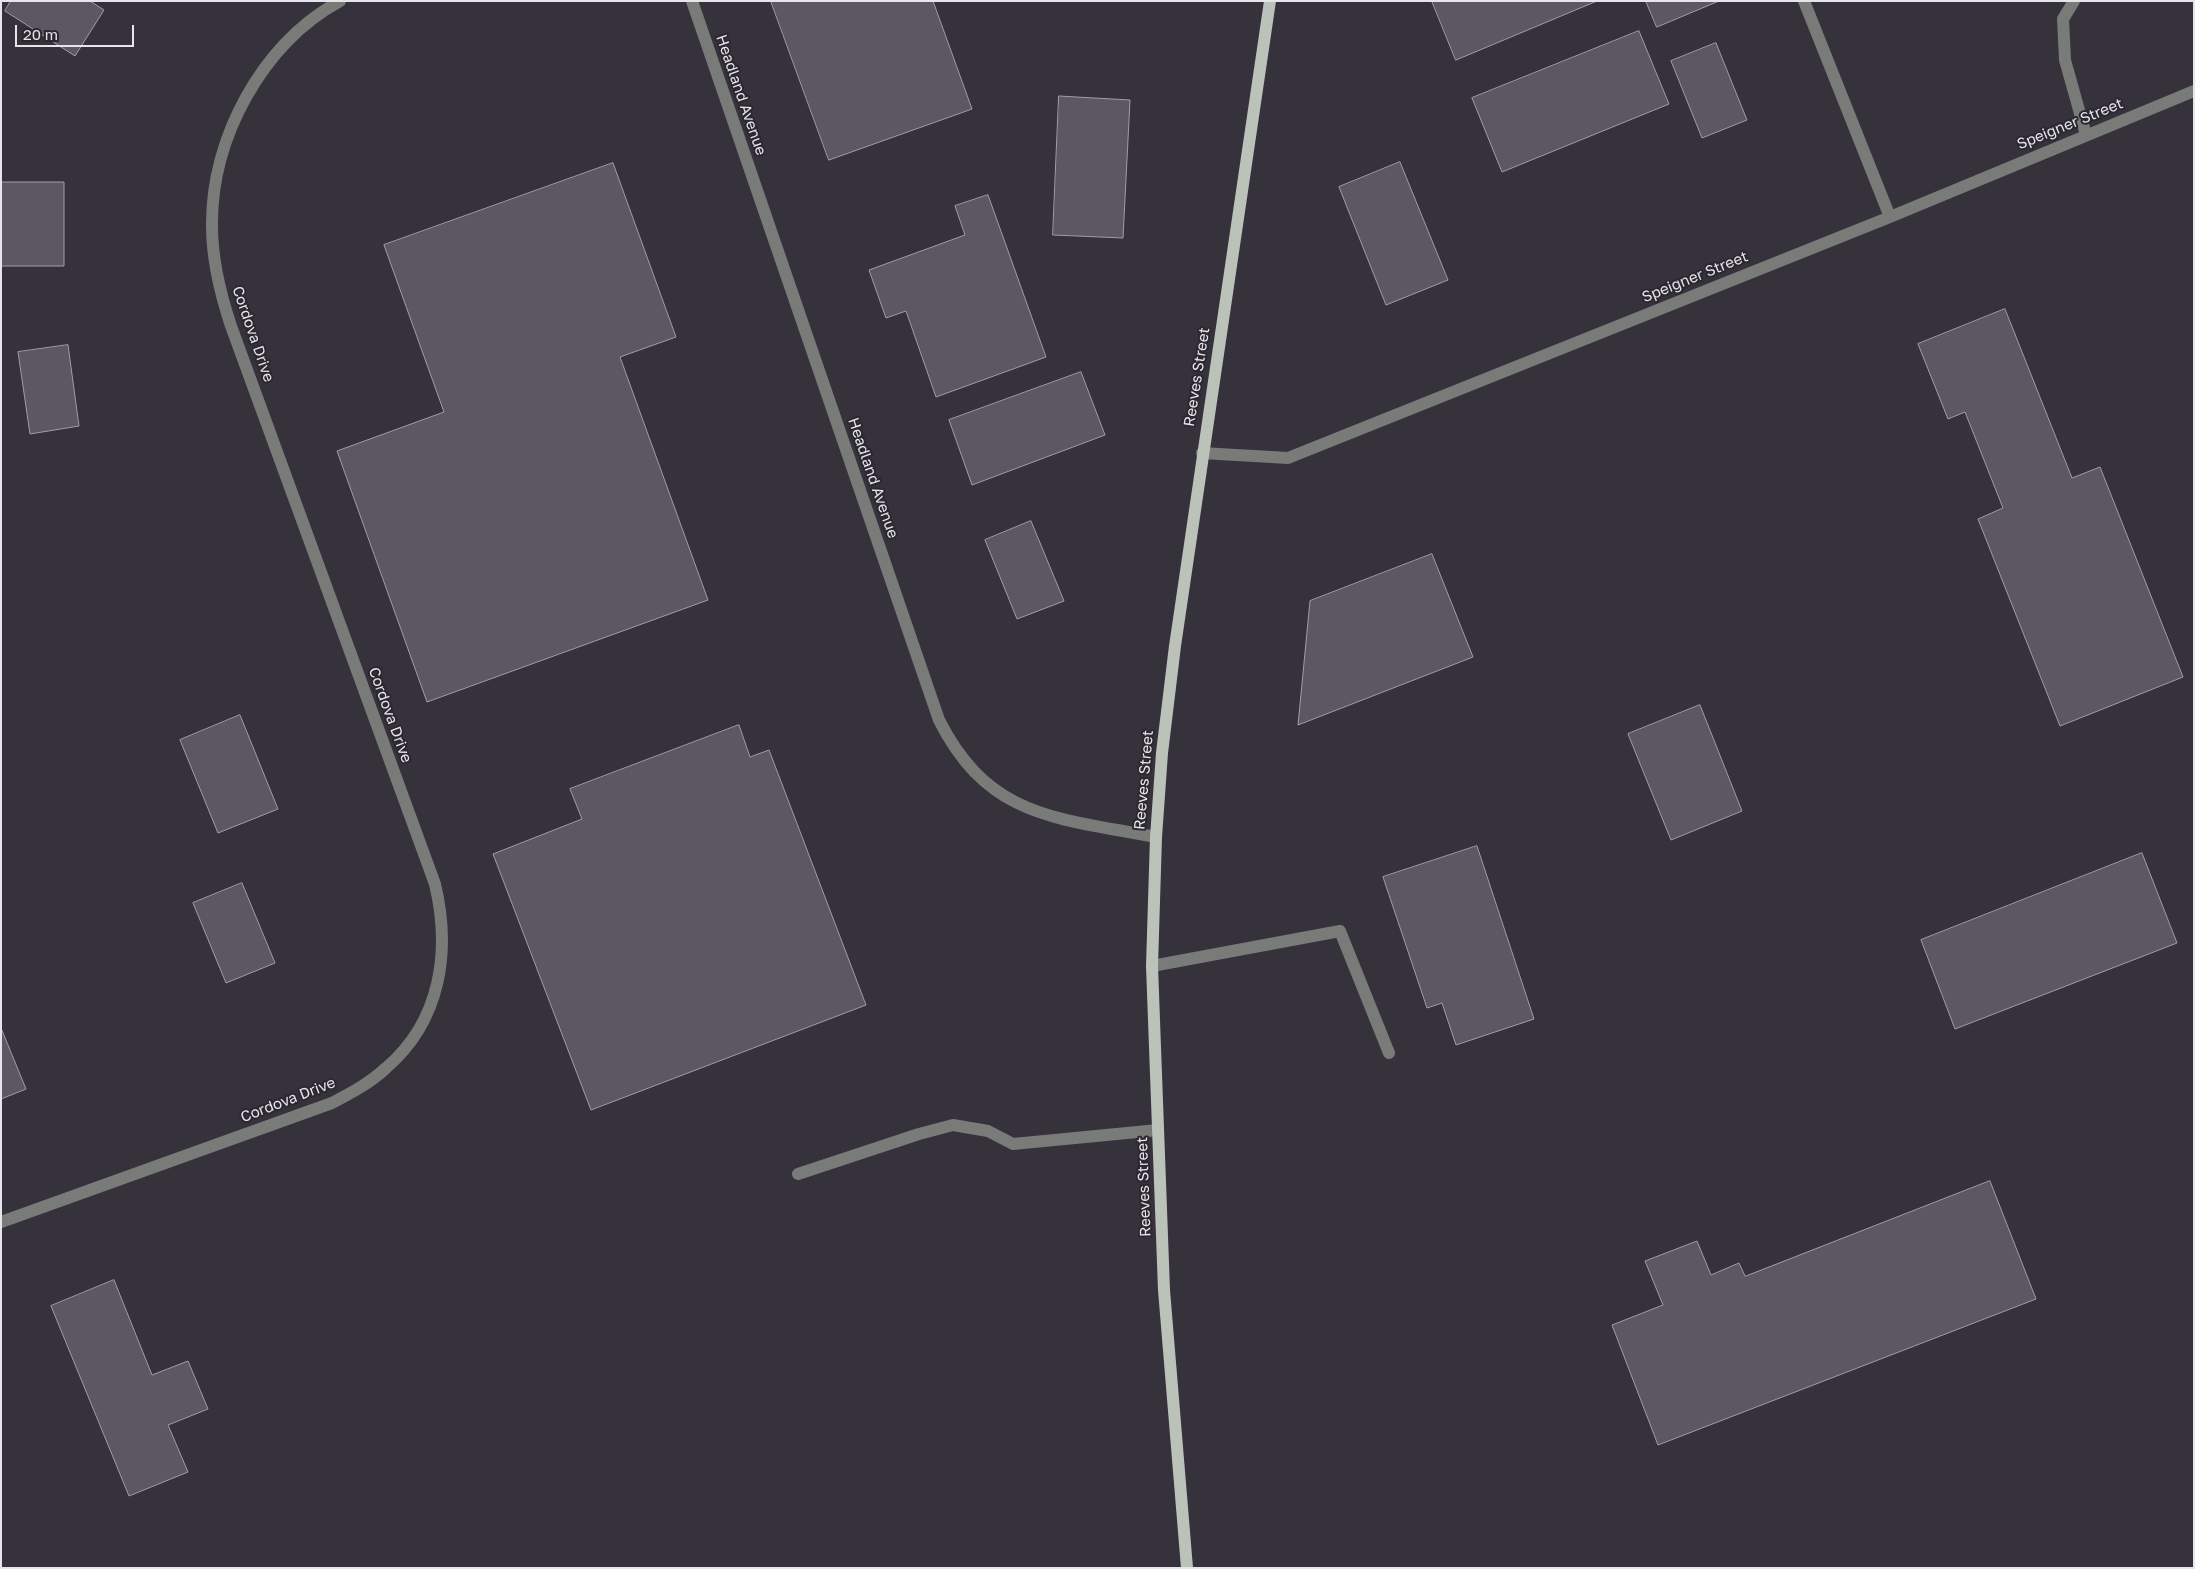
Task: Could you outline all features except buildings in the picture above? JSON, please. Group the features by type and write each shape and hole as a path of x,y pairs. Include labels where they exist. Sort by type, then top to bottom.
{"main road":[{"name":"Reeves Street","path":"1188,1568 1164,1290 1152,966 1156,837 1162,754 1172,666 1270,1"}],"street":[{"name":"Cordova Drive","path":"1,1222 332,1103 361,1088 387,1068 409,1044 426,1015 436,990 442,964 444,937 441,910 435,884 231,326 220,293 214,259 212,224 215,190 222,156 233,123 252,88 274,56 302,28 340,1"},
{"name":"Headland Avenue","path":"692,1 939,720 950,743 966,764 985,783 1011,802 1041,814 1156,837"},
{"path":"1804,1 1890,216"},
{"path":"2074,1 2063,19 2065,60 2086,135"},
{"name":"Speigner Street","path":"1202,453 1288,458 1890,216 2194,91"},
{"path":"1152,966 1340,932 1389,1053"},
{"path":"798,1174 919,1134 953,1125 988,1131 1013,1144 1158,1130"}]}
